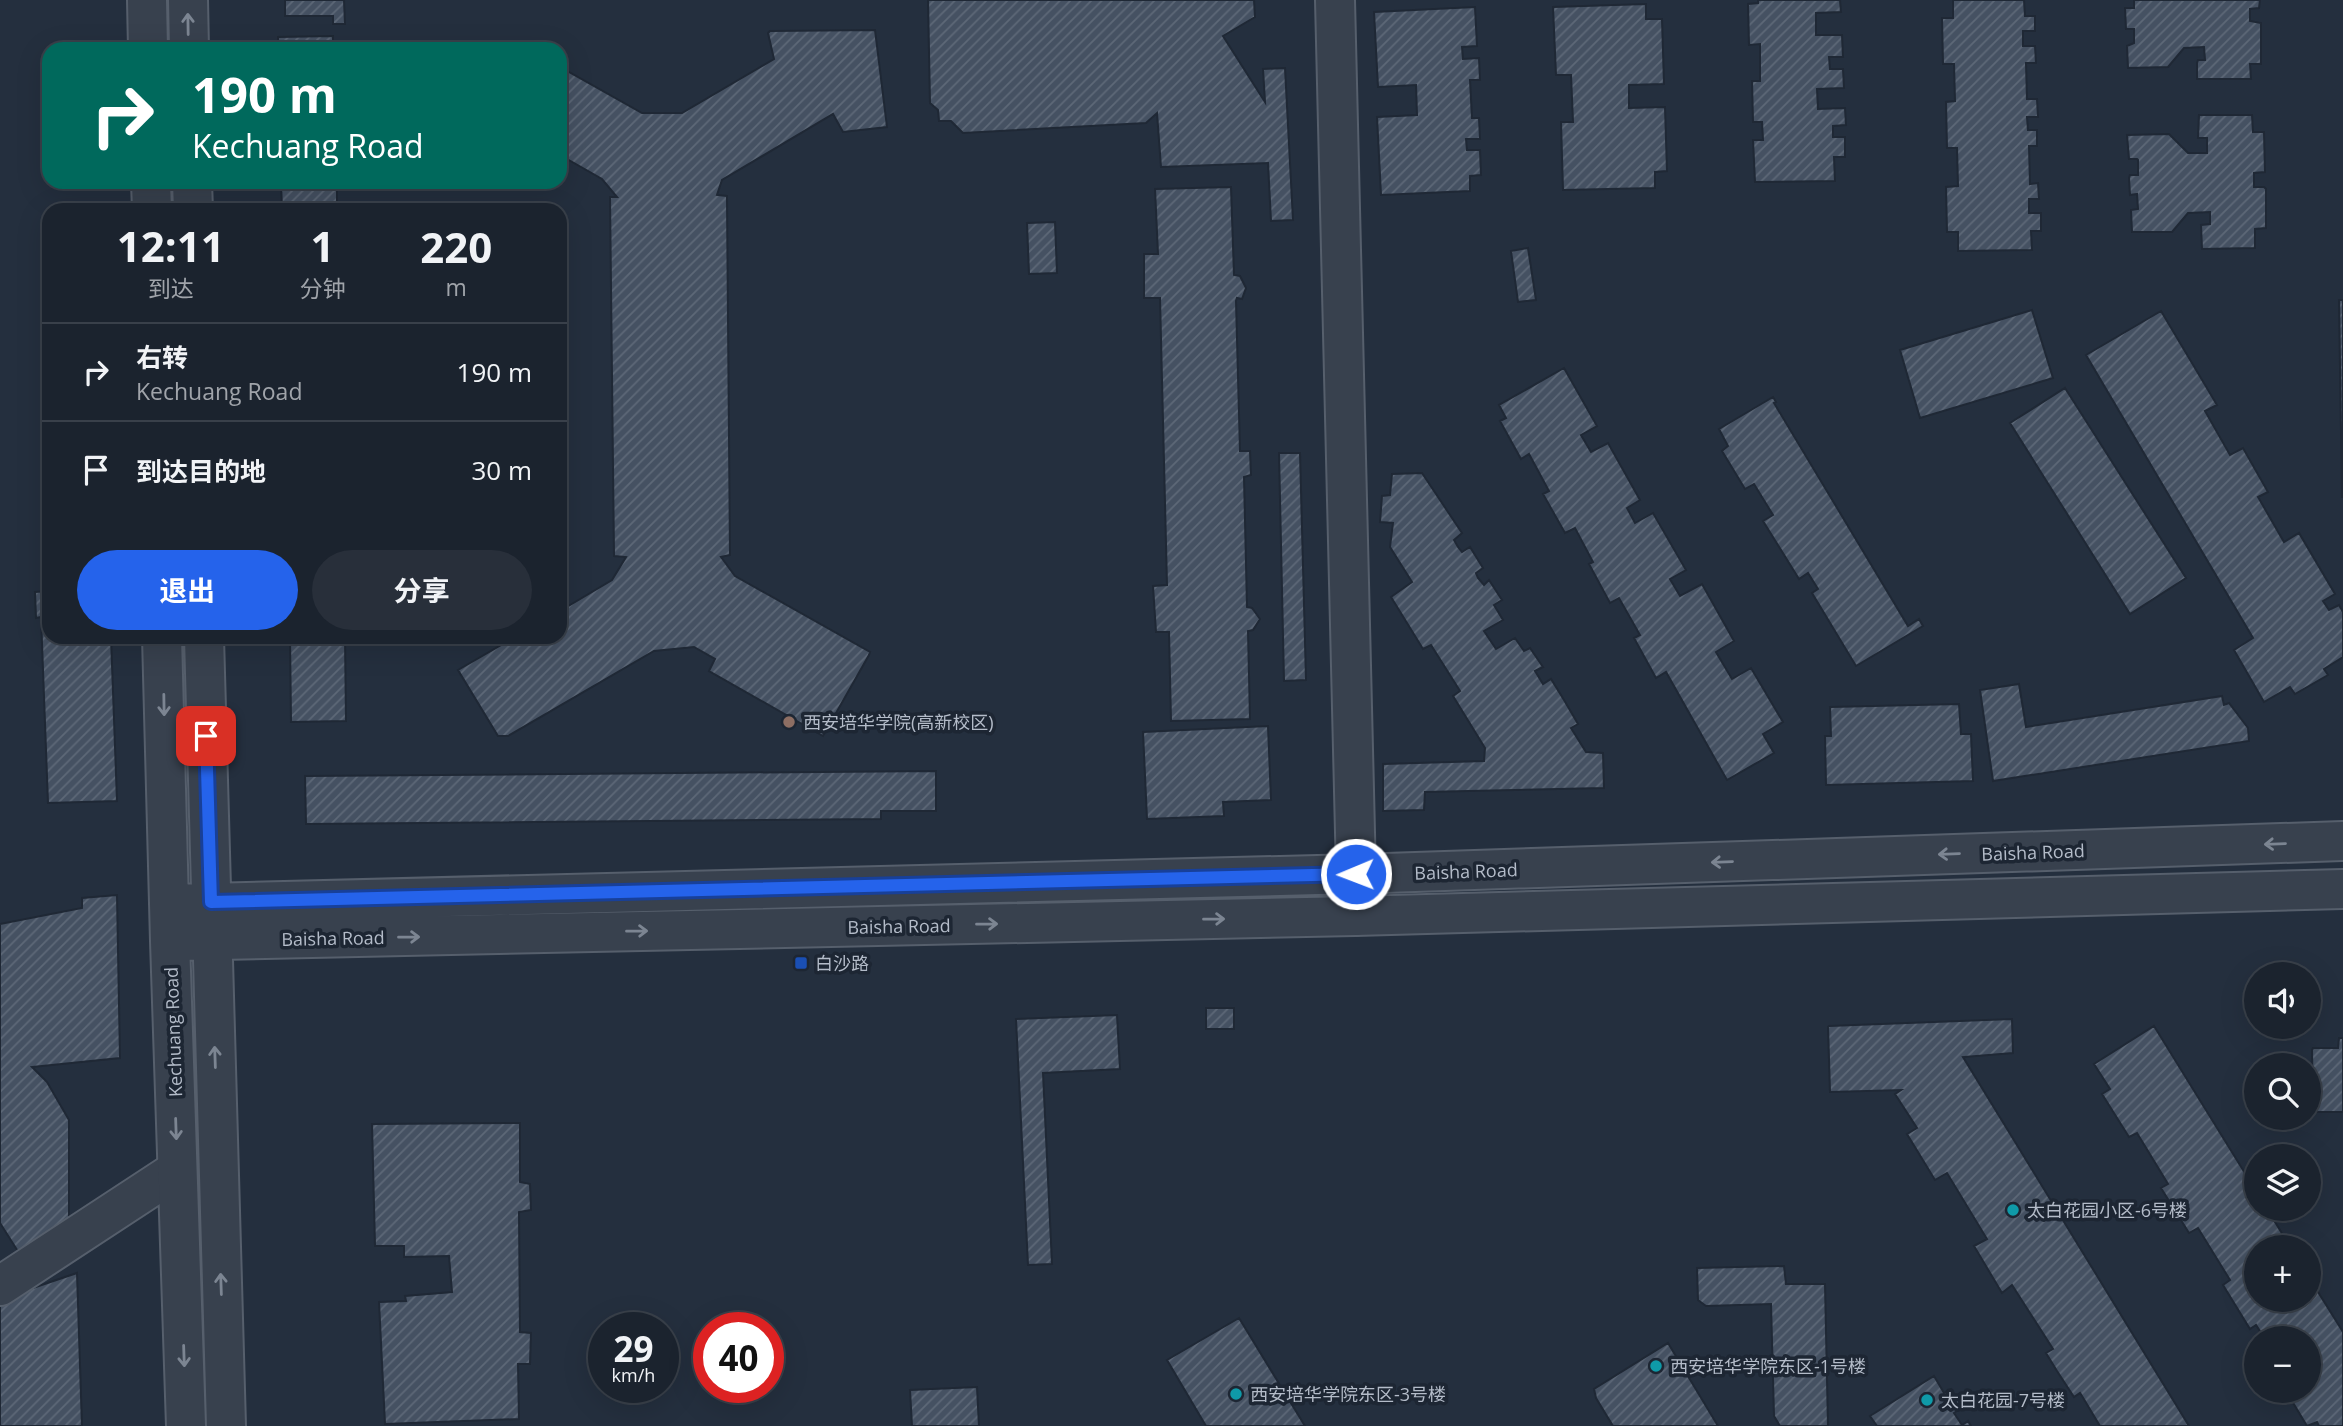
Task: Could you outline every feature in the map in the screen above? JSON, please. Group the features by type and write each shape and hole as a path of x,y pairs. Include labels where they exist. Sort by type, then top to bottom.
{"street":[{"path":"147,0 148,42"},
{"path":"188,0 189,42"},
{"path":"1335,0 1355,916"},
{"name":"Kechuang Road","path":"162,644 186,1426"},
{"path":"204,644 226,1426"},
{"name":"Baisha Road","path":"169,904 1356,874 2343,841"},
{"name":"Baisha Road","path":"170,942 1355,916 2343,889"},
{"path":"0,1286 177,1170"}],"building":[{"path":"285,0 344,0 345,24 333,24 333,16 285,16"},
{"path":"928,0 1254,0 1255,17 1223,36 1265,102 1263,69 1285,68 1293,220 1271,221 1268,163 1161,167 1157,113 1146,123 963,133 951,121 939,121 938,110 930,103"},
{"path":"1758,0 1840,0 1841,12 1816,13 1816,35 1842,35 1843,57 1829,57 1830,69 1843,69 1844,88 1817,89 1818,109 1845,108 1846,125 1833,126 1833,137 1845,137 1845,157 1834,157 1835,181 1755,182 1753,140 1763,140 1762,122 1753,122 1752,81 1760,81 1760,44 1749,45 1748,4 1758,3"},
{"path":"1953,0 2024,0 2025,16 2035,16 2035,31 2023,31 2023,46 2035,46 2036,63 2026,63 2027,99 2037,99 2038,117 2027,117 2028,130 2037,130 2037,146 2029,146 2030,184 2038,183 2039,199 2029,199 2029,213 2041,213 2041,231 2031,231 2032,250 1958,251 1958,232 1947,232 1946,187 1958,186 1957,148 1947,148 1946,102 1955,101 1954,64 1943,64 1942,18 1953,18"},
{"path":"2134,0 2260,0 2259,8 2250,9 2250,21 2261,23 2261,64 2250,64 2251,79 2197,79 2198,60 2205,60 2204,47 2184,48 2168,67 2128,68 2127,46 2134,43 2134,29 2126,29 2125,8 2134,8"},
{"path":"1646,4 1646,19 1662,19 1664,84 1629,85 1629,108 1665,107 1667,171 1655,172 1655,188 1563,190 1561,122 1573,122 1571,75 1556,75 1553,7"},
{"path":"1475,7 1477,46 1462,47 1463,59 1479,58 1480,80 1470,80 1472,118 1479,118 1480,139 1466,139 1467,150 1480,150 1481,175 1470,176 1470,191 1381,195 1377,117 1417,115 1416,85 1378,87 1374,12"},
{"path":"875,30 887,127 843,132 833,114 722,180 717,195 727,196 730,555 721,557 735,576 870,652 869,655 823,736 709,671 715,659 694,647 654,651 508,736 498,736 458,670 503,644 567,644 567,607 612,580 626,557 614,556 610,197 617,197 602,179 567,159 567,71 642,113 682,113 774,59 768,33"},
{"path":"333,36 333,42 278,42 278,37"},
{"path":"2199,115 2252,115 2253,132 2264,132 2265,172 2254,173 2254,187 2266,189 2266,228 2255,229 2255,248 2202,249 2201,225 2210,224 2210,212 2188,213 2172,232 2132,232 2131,210 2138,209 2137,194 2130,195 2129,178 2130,175 2138,175 2138,160 2129,159 2127,135 2169,134 2188,153 2207,153 2207,138 2198,138"},
{"path":"1231,187 1234,275 1240,276 1246,288 1242,299 1237,298 1236,301 1240,451 1250,451 1251,475 1244,477 1247,607 1252,608 1260,619 1253,630 1248,631 1250,719 1171,721 1169,632 1156,632 1153,586 1167,585 1160,298 1144,298 1144,254 1158,254 1155,189"},
{"path":"281,189 337,189 337,203 282,203"},
{"path":"1055,222 1057,273 1029,274 1027,223"},
{"path":"1528,248 1536,300 1518,302 1511,251"},
{"path":"2339,300 2343,300 2343,497 2342,497"},
{"path":"2032,310 2053,378 1920,418 1900,350"},
{"path":"2161,311 2217,405 2205,411 2230,455 2243,448 2268,492 2258,497 2284,542 2299,533 2335,594 2323,601 2329,610 2339,605 2343,612 2343,657 2324,669 2328,675 2295,694 2290,687 2264,702 2234,650 2253,638 2086,355"},
{"path":"1564,368 1597,426 1581,435 1591,452 1608,443 1640,500 1627,508 1635,523 1653,513 1686,570 1670,579 1680,596 1702,584 1734,641 1716,652 1732,679 1751,668 1783,722 1763,734 1774,753 1727,780 1666,672 1656,678 1634,638 1640,635 1619,598 1610,603 1589,564 1593,562 1575,528 1565,533 1543,494 1549,491 1529,454 1521,459 1500,421 1506,418 1499,405"},
{"path":"2065,388 2186,578 2130,614 2010,423"},
{"path":"1773,397 1776,402 1774,403 1908,626 1919,619 1923,626 1856,666 1812,593 1818,589 1808,573 1799,579 1763,521 1773,515 1754,484 1745,489 1722,451 1728,446 1719,429"},
{"path":"1279,453 1300,453 1306,680 1284,681"},
{"path":"1422,473 1462,533 1454,540 1458,547 1462,552 1470,547 1483,568 1476,573 1478,578 1484,585 1489,580 1502,600 1494,605 1503,620 1484,631 1496,649 1515,638 1524,651 1530,648 1543,667 1535,671 1543,684 1551,679 1578,724 1571,728 1586,752 1603,753 1604,788 1425,792 1424,810 1383,811 1383,764 1484,761 1485,748 1453,696 1460,691 1431,645 1423,649 1391,597 1412,582 1390,547 1393,523 1380,522 1382,496 1390,495 1392,474"},
{"path":"35,592 42,592 42,644 41,617 36,618"},
{"path":"42,644 111,644 117,801 48,803"},
{"path":"290,644 345,644 346,721 291,722"},
{"path":"2019,684 2026,727 2222,696 2224,705 2229,703 2248,728 2249,741 1993,781 1980,690"},
{"path":"1959,704 1961,734 1971,734 1973,781 1826,785 1825,736 1831,736 1830,707"},
{"path":"1268,726 1271,800 1223,802 1224,816 1147,819 1143,732"},
{"path":"936,771 936,811 881,811 881,819 306,824 305,776"},
{"path":"117,895 120,1058 32,1067 47,1082 69,1120 69,1223 19,1253 0,1223 0,924 82,908 82,898"},
{"path":"1206,1008 1234,1008 1234,1029 1206,1029"},
{"path":"1117,1015 1120,1069 1043,1073 1052,1264 1028,1265 1016,1019"},
{"name":"太白花园小区-6号楼","path":"2012,1019 2013,1053 1963,1057 2189,1426 2100,1426 2080,1393 2074,1397 2057,1371 2046,1353 2053,1349 2012,1285 2002,1293 1974,1246 1987,1239 1947,1173 1935,1180 1907,1134 1917,1128 1895,1094 1901,1090 1830,1092 1829,1026"},
{"path":"2154,1026 2244,1172 2244,1221 2274,1221 2283,1235 2244,1235 2244,1312 2321,1312 2321,1297 2343,1332 2343,1426 2319,1426 2317,1422 2307,1426 2293,1403 2321,1403 2321,1326 2248,1326 2223,1285 2230,1280 2198,1228 2189,1233 2161,1188 2168,1184 2137,1133 2129,1137 2102,1094 2110,1089 2094,1064"},
{"path":"2339,1038 2343,1038 2343,1112 2321,1112 2321,1053 2312,1053 2312,1050 2338,1048"},
{"path":"520,1123 520,1182 530,1184 531,1210 519,1212 520,1332 531,1333 530,1364 518,1364 519,1419 385,1424 379,1302 406,1301 405,1296 452,1292 449,1256 404,1257 404,1246 375,1246 372,1124"},
{"path":"1784,1266 1786,1284 1825,1284 1828,1426 1780,1426 1774,1416 1771,1304 1706,1306 1698,1300 1697,1268"},
{"path":"77,1273 82,1426 0,1426 0,1306 24,1291"},
{"name":"西安培华学院东区-3号楼","path":"1239,1318 1305,1426 1206,1426 1167,1360"},
{"name":"西安培华学院东区-1号楼","path":"1668,1343 1718,1426 1613,1426 1596,1398 1594,1389"},
{"name":"太白花园-7号楼","path":"1934,1376 1944,1393 1951,1389 1963,1407 1954,1413 1962,1425 1968,1421 1971,1426 1877,1426 1870,1416"},
{"path":"977,1387 979,1426 912,1426 910,1390"}],"place":[{"name":"西安培华学院(高新校区)","path":"789,722"},
{"name":"白沙路","path":"801,963"},
{"name":"太白花园小区-6号楼","path":"2013,1210"},
{"name":"西安培华学院东区-1号楼","path":"1656,1366"},
{"name":"西安培华学院东区-3号楼","path":"1236,1394"},
{"name":"太白花园-7号楼","path":"1927,1400"}],"route":[{"path":"206,736 211,902 1356,874"}]}
